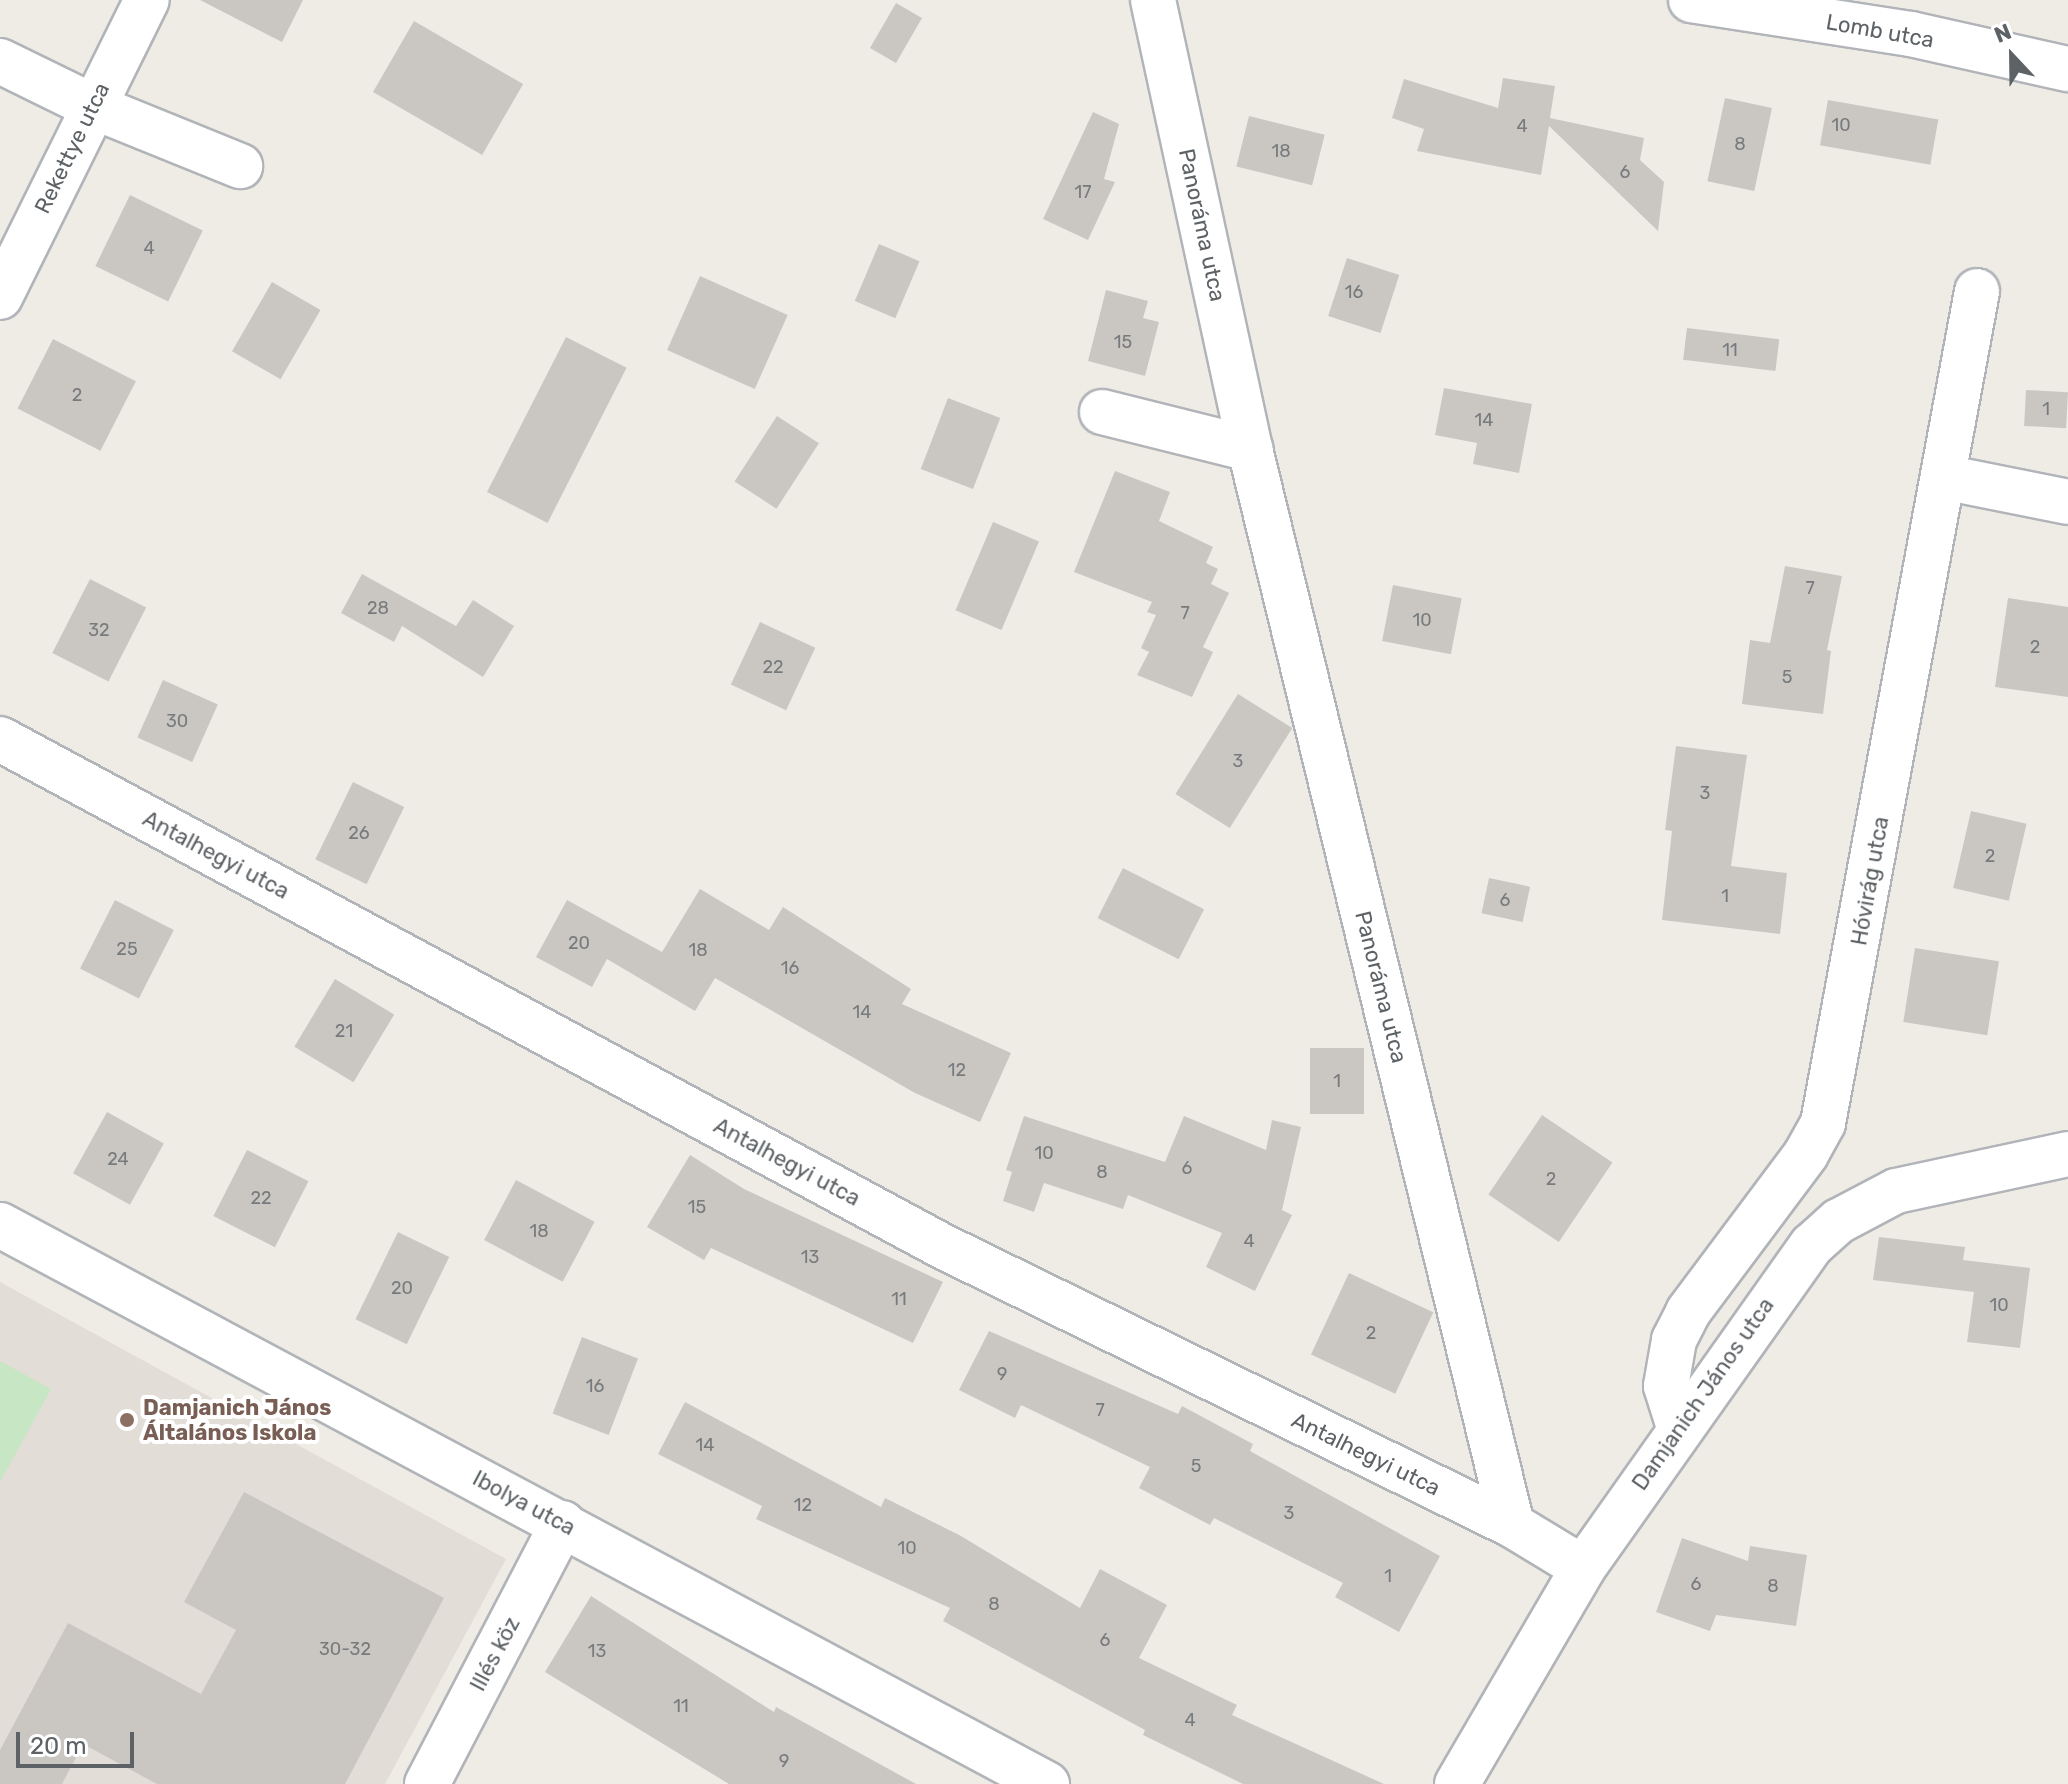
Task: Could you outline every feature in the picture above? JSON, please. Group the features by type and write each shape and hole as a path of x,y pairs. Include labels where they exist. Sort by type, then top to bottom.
{"street":[{"name":"Rekettye utca","path":"0,297 147,0"},
{"name":"Panoráma utca","path":"1153,0 1250,449 1512,1525"},
{"name":"Lomb utca","path":"1691,0 1911,34 2068,69"},
{"path":"0,61 92,106 240,166"},
{"name":"Hóvirág utca","path":"1679,1427 1666,1386 1674,1340 1688,1312 1806,1154 1823,1123 1977,291"},
{"path":"1102,412 1250,449"},
{"path":"1943,477 2068,502"},
{"name":"Antalhegyi utca","path":"0,739 944,1247 1512,1525 1583,1568"},
{"name":"Damjanich János utca","path":"1457,1784 1583,1568 1786,1276 1839,1221 1896,1191 1935,1179 2068,1154"},
{"name":"Ibolya utca","path":"0,1225 1047,1784"},
{"name":"Illés köz","path":"427,1784 563,1523"}],"shaded area":[{"name":"Damjanich János Általános Iskola","path":"0,1282 506,1559 385,1784 0,1784"}],"green space":[{"path":"0,1361 51,1389 0,1482"}],"building":[{"path":"200,0 303,0 282,42"},
{"path":"896,3 922,18 896,63 870,48"},
{"path":"414,21 523,84 482,155 373,92"},
{"path":"1503,78 1555,86 1550,118 1644,138 1640,160 1664,182 1658,231 1549,126 1541,175 1417,151 1424,129 1392,118 1404,79 1498,108"},
{"path":"1725,98 1772,108 1754,191 1707,181"},
{"path":"1828,100 1938,119 1930,165 1820,145"},
{"path":"1093,112 1119,124 1104,179 1115,182 1088,240 1043,219"},
{"path":"1249,116 1325,135 1312,185 1236,166"},
{"path":"130,195 203,231 168,302 95,266"},
{"path":"879,244 920,261 895,318 855,301"},
{"path":"1347,258 1399,275 1380,333 1328,316"},
{"path":"700,276 788,315 755,389 667,350"},
{"path":"272,282 320,310 280,379 232,351"},
{"path":"1106,290 1148,301 1143,318 1159,322 1145,376 1088,361"},
{"path":"1687,328 1779,339 1775,371 1683,360"},
{"path":"566,337 627,368 548,523 487,492"},
{"path":"53,339 136,381 100,451 18,408"},
{"path":"1444,388 1532,404 1519,473 1473,464 1477,443 1435,435"},
{"path":"2026,390 2068,392 2066,428 2024,426"},
{"path":"948,398 1000,418 973,489 921,469"},
{"path":"777,416 819,443 776,509 735,481"},
{"path":"1115,471 1170,492 1159,521 1213,547 1206,563 1218,569 1211,584 1229,593 1203,647 1213,652 1192,697 1137,675 1149,652 1141,648 1156,615 1147,612 1152,602 1074,572"},
{"path":"993,522 1039,542 1002,630 955,610"},
{"path":"1785,566 1842,576 1827,650 1831,651 1823,714 1742,704 1750,640 1770,643"},
{"path":"362,574 456,626 473,600 514,626 483,677 402,626 394,642 341,613"},
{"path":"90,579 146,608 108,682 52,653"},
{"path":"1393,585 1462,598 1451,654 1382,641"},
{"path":"2008,598 2068,607 2068,697 1995,687"},
{"path":"760,622 815,648 786,710 731,685"},
{"path":"163,680 218,704 192,762 137,738"},
{"path":"1238,694 1292,728 1230,828 1175,794"},
{"path":"1676,746 1747,755 1731,866 1787,873 1780,934 1662,920 1672,831 1665,830"},
{"path":"353,782 404,807 367,884 315,859"},
{"path":"1971,811 2027,824 2009,901 1953,888"},
{"path":"1123,868 1204,909 1179,959 1098,918"},
{"path":"1489,878 1530,887 1523,922 1482,913"},
{"path":"700,889 769,930 783,907 911,989 902,1004 1011,1053 980,1122 915,1093 715,978 695,1011 607,959 592,987 536,957 567,900 662,952"},
{"path":"115,900 174,930 139,999 80,969"},
{"path":"1915,948 1999,961 1987,1035 1903,1022"},
{"path":"335,979 394,1015 353,1082 294,1047"},
{"path":"1310,1048 1364,1048 1364,1114 1310,1114"},
{"path":"107,1112 164,1144 130,1205 73,1173"},
{"path":"1542,1115 1612,1163 1559,1242 1488,1195"},
{"path":"1024,1116 1165,1162 1184,1116 1266,1150 1272,1120 1301,1127 1282,1210 1292,1215 1255,1291 1206,1267 1222,1233 1128,1195 1123,1209 1044,1183 1034,1212 1003,1201 1012,1172 1006,1170"},
{"path":"247,1150 308,1181 275,1247 213,1216"},
{"path":"690,1155 744,1189 943,1282 913,1343 711,1248 704,1260 647,1227"},
{"path":"516,1180 595,1222 563,1282 484,1240"},
{"path":"398,1232 449,1257 407,1344 355,1319"},
{"path":"1879,1237 1965,1247 1963,1260 2030,1268 2020,1348 1967,1342 1974,1292 1873,1280"},
{"path":"1349,1273 1433,1312 1395,1394 1311,1355"},
{"path":"989,1331 1178,1414 1182,1406 1253,1444 1250,1451 1440,1556 1399,1632 1335,1597 1343,1583 1214,1518 1210,1525 1139,1488 1150,1467 1021,1405 1015,1418 959,1390"},
{"path":"582,1337 638,1359 609,1435 553,1414"},
{"path":"685,1402 881,1507 885,1498 961,1536 1080,1608 1100,1569 1167,1605 1139,1658 1237,1705 1232,1715 1384,1784 1243,1784 1143,1735 1145,1730 943,1621 950,1608 756,1519 762,1506 658,1454"},
{"path":"244,1492 444,1598 345,1784 157,1784 83,1744 62,1784 0,1784 0,1750 68,1623 201,1694 236,1630 184,1602"},
{"path":"1682,1538 1748,1561 1750,1546 1807,1555 1796,1626 1716,1615 1710,1631 1656,1612"},
{"path":"591,1596 774,1712 776,1707 916,1784 729,1784 545,1672"}],"place":[{"name":"Damjanich János Általános Iskola","path":"127,1420"}]}
